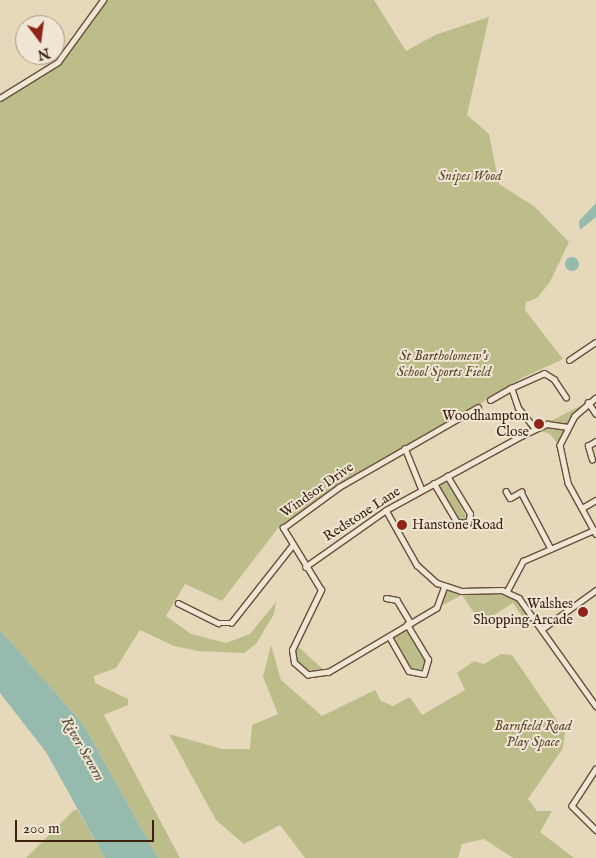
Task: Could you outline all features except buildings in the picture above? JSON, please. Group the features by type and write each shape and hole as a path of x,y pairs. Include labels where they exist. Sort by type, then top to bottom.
{"street":[{"path":"0,98 58,62 103,0"},
{"path":"569,360 596,342"},
{"path":"490,400 510,388 544,374 554,378 566,397"},
{"path":"510,388 518,408 535,429"},
{"path":"507,591 520,563 595,532 582,508 561,458 560,445 568,427 588,402 596,398"},
{"path":"588,402 596,414"},
{"name":"Windsor Drive","path":"389,636 327,674 302,672 294,663 294,643 321,592 282,532 286,525 405,448 478,407"},
{"name":"Redstone Lane","path":"305,567 386,510 535,429 550,424 568,427"},
{"path":"592,460 588,446 596,441"},
{"path":"405,448 422,490"},
{"path":"434,483 456,520 466,524 471,516 447,476"},
{"path":"506,491 510,498 521,492 551,549"},
{"path":"582,508 596,500"},
{"path":"386,510 418,564 445,586 507,591 519,598 596,706"},
{"path":"178,603 218,623 231,623 291,547"},
{"path":"386,598 397,600 409,624 428,660 424,674 409,671 389,636 409,624 437,608 445,586"},
{"path":"542,628 596,590"},
{"path":"596,769 572,806 596,830"}],"green space":[{"path":"106,0 374,0 406,51 435,35 489,17 467,115 489,134 499,184 535,207 569,242 550,282 537,298 526,302 525,310 563,359 522,378 278,528 222,601 185,584 166,616 191,634 226,643 250,634 276,602 274,614 256,644 244,653 198,651 174,646 140,630 116,668 94,676 95,683 128,699 128,705 104,715 180,858 158,858 83,724 0,630 0,98 51,65 65,65 65,56"},
{"path":"588,402 575,416 560,447 550,434 535,429"},
{"path":"443,481 449,483 468,521 458,519 439,488"},
{"path":"445,586 514,594 536,620 528,625 513,603 481,623 462,595 437,608"},
{"path":"407,625 429,665 419,676 409,671 389,636"},
{"path":"294,643 327,673 314,676 298,668"},
{"name":"Barnfield Road Play Space","path":"271,645 281,680 322,716 375,690 381,701 393,706 410,697 422,715 465,690 457,673 474,661 484,664 501,654 512,655 565,732 563,748 528,799 537,811 552,811 540,832 574,858 513,858 484,839 462,844 458,858 305,858 280,825 244,844 216,820 169,734 222,749 250,749 252,725 278,714 263,677"},
{"path":"77,809 105,858 26,858 73,811"}],"water":[{"path":"596,203 596,217 580,230 579,221"},
{"path":"569,257 575,257 579,264 575,271 569,271 565,267 565,261"},
{"name":"River Severn","path":"0,630 83,724 158,858 105,858 46,752 0,693"}],"place":[{"name":"Woodhampton Close","path":"539,424"},
{"name":"Hanstone Road","path":"402,525"},
{"name":"Walshes Shopping Arcade","path":"583,612"}],"park label":[{"name":"Snipes Wood","path":"470,176"},
{"name":"St Bartholomew's School Sports Field","path":"444,364"}]}
